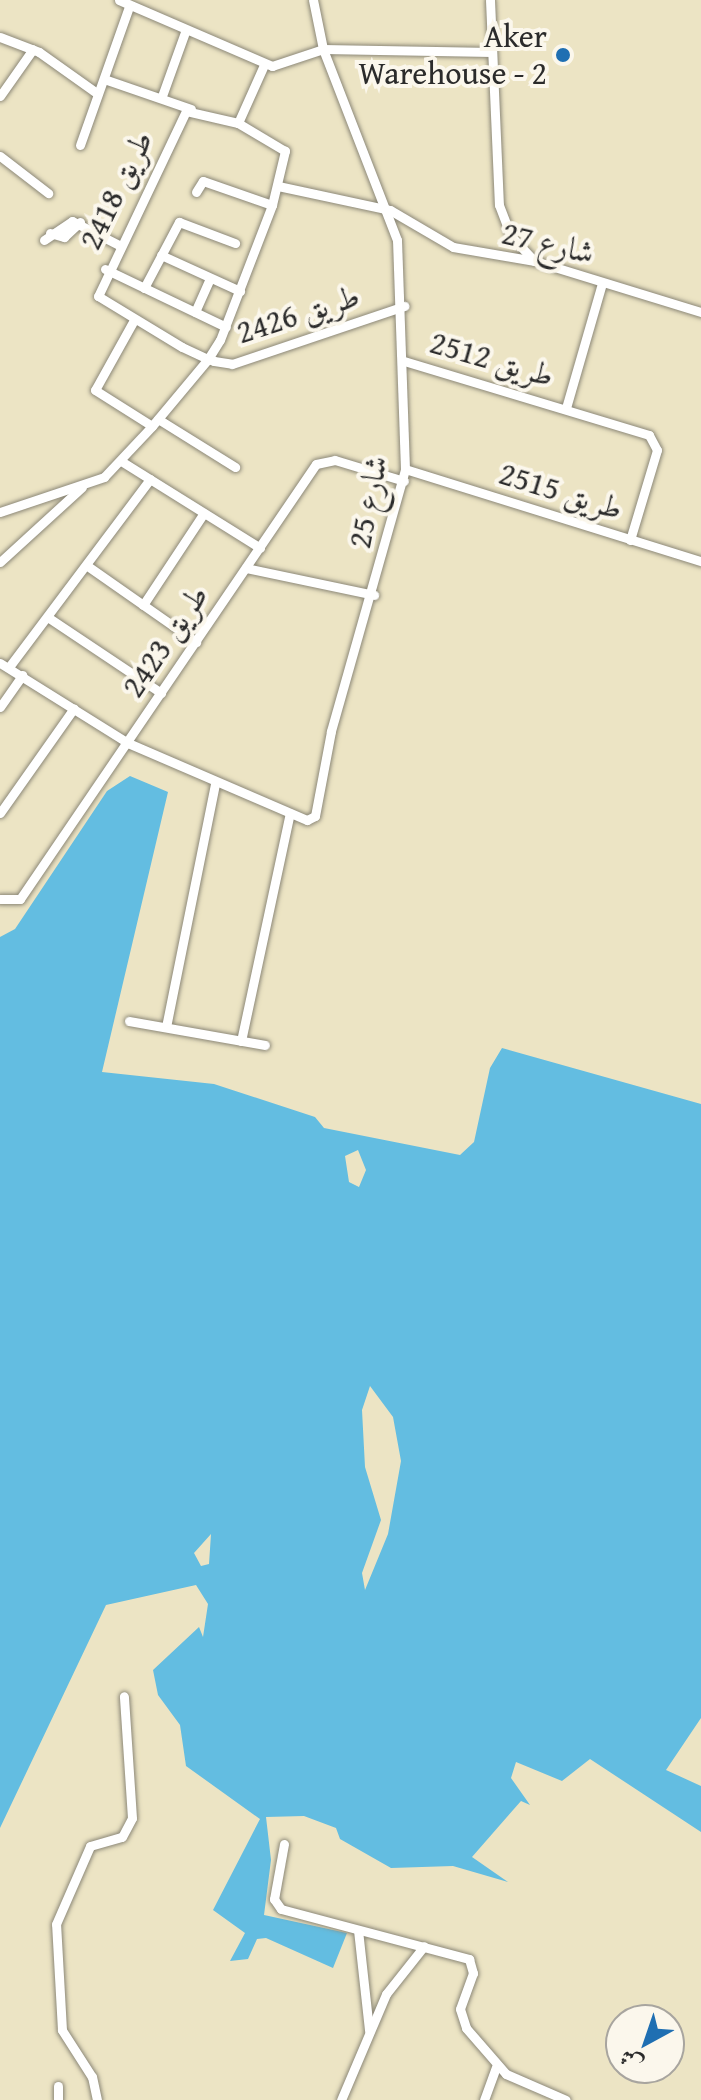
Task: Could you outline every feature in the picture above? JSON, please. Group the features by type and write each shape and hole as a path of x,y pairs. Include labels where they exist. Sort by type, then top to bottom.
{"street":[{"path":"119,0 264,65 323,49 492,52"},
{"name":"شارع 25","path":"290,813 315,816 331,731 374,595 405,469 404,306 390,210 323,49 313,0"},
{"path":"490,0 501,213 535,261"},
{"path":"80,145 129,7"},
{"name":"طريق 2418","path":"162,96 185,32"},
{"path":"0,37 33,49 98,94"},
{"path":"0,96 33,49"},
{"path":"238,123 264,65"},
{"name":"طريق 2418","path":"104,79 238,123 283,147 278,186"},
{"name":"طريق 2418","path":"134,320 100,298 105,269 191,109"},
{"path":"0,156 48,193"},
{"path":"196,192 203,181 272,205"},
{"path":"0,562 85,485 121,461 208,359 226,327 278,186 390,210"},
{"name":"شارع 27","path":"390,210 453,247 535,261 701,312"},
{"path":"47,236 80,222 117,244"},
{"path":"144,288 179,222 235,243"},
{"path":"161,255 240,291"},
{"path":"105,269 226,327"},
{"path":"195,312 210,278"},
{"name":"طريق 2512","path":"566,408 602,283"},
{"name":"طريق 2426","path":"208,359 251,360 404,306"},
{"path":"208,359 134,320 95,390 235,467"},
{"name":"طريق 2512","path":"404,361 641,432 657,445 630,540"},
{"name":"طريق 2423","path":"0,899 20,899 316,464 335,460 404,481"},
{"path":"121,461 260,548"},
{"name":"طريق 2515","path":"405,469 701,561"},
{"path":"150,479 49,618 4,665 128,743 215,784 290,813 241,1041"},
{"path":"0,512 85,485"},
{"path":"143,605 204,513"},
{"path":"89,567 196,642"},
{"name":"طريق 2423","path":"246,568 374,595"},
{"path":"49,618 161,693"},
{"path":"0,707 22,675"},
{"path":"0,813 74,708"},
{"path":"166,1027 215,784"},
{"path":"129,1021 265,1045"},
{"path":"97,2100 92,2077 62,2030 56,1924 90,1846 122,1837 132,1818 124,1696"},
{"path":"284,1844 276,1905 469,1959 462,2019 496,2067 566,2100"},
{"path":"358,1930 369,2030"},
{"path":"341,2100 369,2030 424,1946"},
{"path":"484,2100 496,2067"},
{"path":"58,2086 58,2100"}],"water":[{"path":"130,776 168,792 102,1072 214,1084 315,1117 324,1128 460,1155 474,1142 490,1068 502,1048 701,1104 701,1718 666,1770 701,1786 701,1832 590,1759 562,1781 516,1762 511,1778 530,1805 521,1801 472,1857 508,1882 453,1866 391,1868 340,1839 336,1828 304,1816 266,1817 271,1860 264,1915 347,1933 333,1968 266,1938 257,1939 248,1959 230,1961 245,1933 213,1910 260,1819 186,1766 180,1725 158,1695 153,1670 199,1627 203,1637 208,1604 196,1585 106,1605 0,1828 0,937 15,929 107,791","holes":["358,1150 366,1170 359,1187 349,1182 345,1156","370,1386 393,1417 401,1461 388,1534 365,1590 362,1573 381,1520 365,1467 362,1410","211,1534 209,1564 201,1566 194,1553"]}],"place":[{"name":"Aker Warehouse - 2","path":"563,55"}]}
